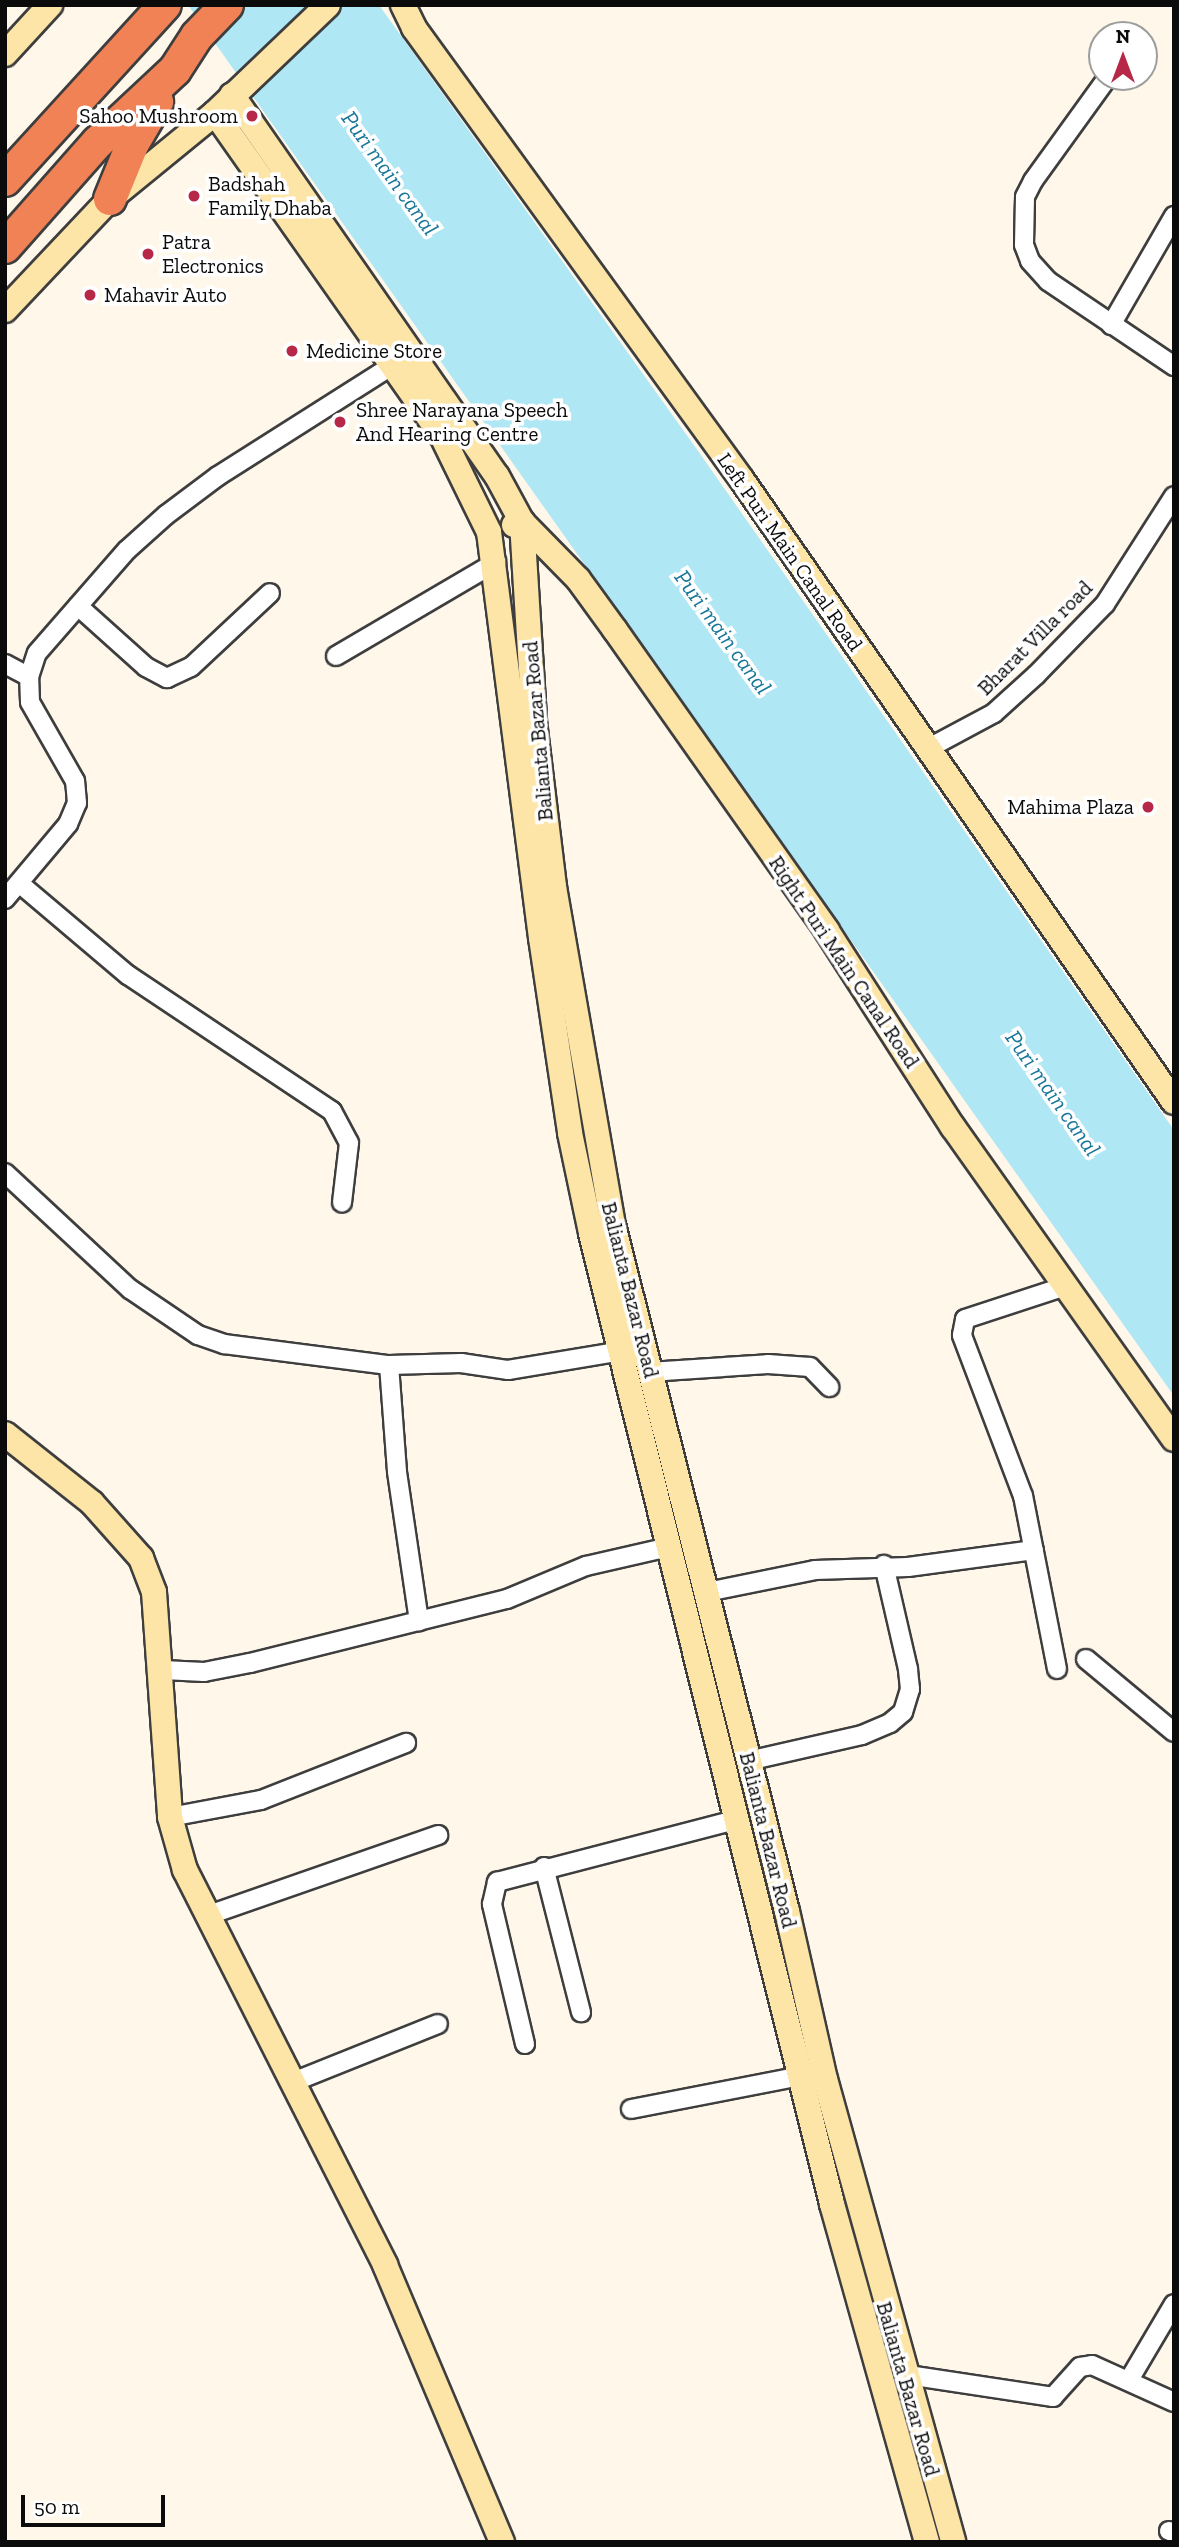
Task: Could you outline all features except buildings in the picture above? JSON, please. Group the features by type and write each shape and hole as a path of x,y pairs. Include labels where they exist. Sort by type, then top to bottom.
{"highway":[{"path":"5,180 165,5"},
{"path":"110,199 132,145 175,70 197,36 227,5"},
{"path":"5,247 98,142 175,70"}],"street":[{"path":"5,54 50,5"},
{"path":"5,310 110,199 215,113 328,5"},
{"name":"Left Puri Main Canal Road","path":"403,5 414,29 561,226 1173,1098"},
{"path":"1098,91 1033,181 1025,197 1023,224 1030,261 1048,281 1089,312 1174,366"},
{"name":"Balianta Bazar Road","path":"235,92 497,476 522,523 534,721 554,887 612,1222 707,1592 825,2079 953,2542"},
{"name":"Balianta Bazar Road","path":"215,113 441,434 489,532 496,562 511,711 570,1133 621,1351 800,2076 869,2347 927,2542"},
{"path":"1111,326 1174,216"},
{"path":"5,899 68,824 77,803 75,781 39,725 30,702 29,677 37,653 127,550 218,476 393,365"},
{"name":"Bharat Villa road","path":"927,749 993,713 1036,675 1105,604 1174,496"},
{"path":"489,532 522,523"},
{"name":"Right Puri Main Canal Road","path":"522,523 578,579 615,630 827,931 953,1127 1174,1439"},
{"path":"336,656 496,562"},
{"path":"78,606 146,667 167,678 191,667 270,593"},
{"path":"5,664 29,677"},
{"path":"19,883 128,975 332,1111 349,1143 342,1203"},
{"path":"5,1174 79,1245 161,1312 198,1335 256,1348 389,1365 461,1363 508,1370 621,1351"},
{"path":"1057,1669 1018,1482 962,1335 965,1319 1066,1286"},
{"path":"649,1372 768,1364 810,1367 829,1387"},
{"path":"389,1365 397,1472 419,1621"},
{"path":"5,1434 92,1503 141,1558 154,1592 163,1670 170,1817 185,1870 385,2265 502,2542"},
{"path":"163,1670 204,1672 250,1663 507,1599 586,1566 669,1547"},
{"path":"707,1592 815,1570 884,1565 908,1567 1034,1550"},
{"path":"748,1761 862,1735 890,1723 904,1712 910,1689 908,1669 884,1565"},
{"path":"1086,1660 1174,1732"},
{"path":"170,1817 261,1800 407,1743"},
{"path":"524,2044 493,1892 507,1877 663,1841 738,1819"},
{"path":"206,1916 438,1835"},
{"path":"544,1867 581,2011"},
{"path":"293,2081 438,2024"},
{"path":"631,2109 800,2076"},
{"path":"1129,2380 1174,2304"},
{"path":"908,2375 1046,2398 1060,2393 1080,2367 1104,2367 1174,2402"}],"water":[{"name":"Puri main canal","path":"188,5 379,5 696,448 1174,1130 1174,1396"}],"place":[{"name":"Sahoo Mushroom","path":"252,116"},
{"name":"Badshah Family Dhaba","path":"194,196"},
{"name":"Patra Electronics","path":"148,254"},
{"name":"Mahavir Auto","path":"90,295"},
{"name":"Medicine Store","path":"292,351"},
{"name":"Shree Narayana Speech And Hearing Centre","path":"340,422"},
{"name":"Mahima Plaza","path":"1148,807"}]}
